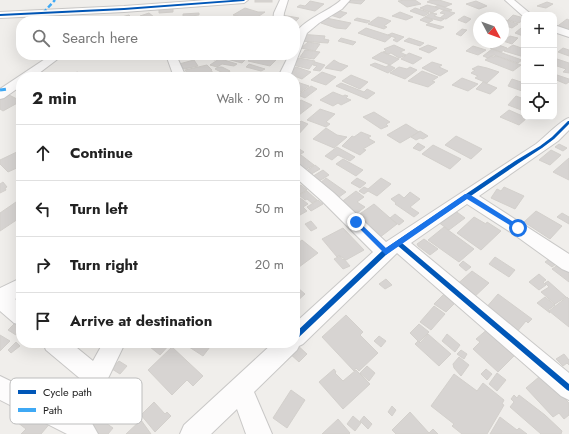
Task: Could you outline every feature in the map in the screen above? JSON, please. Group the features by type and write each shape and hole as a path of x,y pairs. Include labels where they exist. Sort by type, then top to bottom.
{"street":[{"path":"112,0 135,16"},
{"path":"0,15 126,9 244,0"},
{"path":"279,16 284,0"},
{"path":"300,38 309,24 331,12 346,0"},
{"path":"509,0 523,12"},
{"path":"115,16 126,9"},
{"path":"557,29 569,34"},
{"path":"33,72 51,60"},
{"path":"173,60 178,72"},
{"path":"286,72 292,60"},
{"path":"4,92 16,84"},
{"path":"4,92 16,90"},
{"path":"300,332 392,248 541,147 567,127"},
{"path":"300,173 569,388"},
{"path":"467,196 549,248 569,264"},
{"path":"16,289 0,299 16,312"},
{"path":"60,348 97,378 112,348"},
{"path":"193,434 284,348"},
{"path":"0,388 10,393"},
{"path":"242,388 259,434"},
{"path":"69,424 82,431"}],"building":[{"path":"255,0 272,0 272,2 255,2"},
{"path":"346,0 365,0 361,4 345,2"},
{"path":"415,0 421,4 407,7 398,1"},
{"path":"431,0 439,0 452,4 445,7 427,2"},
{"path":"310,1 324,4 315,11 297,7 300,5 305,6"},
{"path":"476,1 487,6 479,9 466,4"},
{"path":"547,2 553,4 546,8 537,6"},
{"path":"427,5 440,8 432,13 420,8"},
{"path":"438,5 452,10 446,11 435,7"},
{"path":"173,7 173,12 159,13 159,8"},
{"path":"245,8 258,12 265,12 259,16 233,15"},
{"path":"415,8 429,13 424,16 410,11"},
{"path":"332,9 347,13 340,18 330,15"},
{"path":"444,10 455,13 446,19 440,18 445,14 440,13"},
{"path":"400,12 413,17 406,20 392,16"},
{"path":"149,13 153,16 140,16"},
{"path":"199,13 199,15 183,16 183,14"},
{"path":"431,13 437,14 434,16 444,19 441,21 425,17"},
{"path":"513,15 521,17 521,21 519,23 509,19"},
{"path":"464,16 471,19 466,23 458,20"},
{"path":"378,17 391,21 384,26 387,27 384,29 368,24"},
{"path":"425,17 433,20 428,23 420,20"},
{"path":"326,18 351,23 346,29 336,28 321,23"},
{"path":"357,18 370,21 367,23 354,20"},
{"path":"567,19 569,20 569,33 557,29 557,26"},
{"path":"509,21 518,24 512,28 509,27"},
{"path":"429,23 444,27 440,29 426,25"},
{"path":"366,28 392,36 385,42 358,33"},
{"path":"521,28 521,35 515,33"},
{"path":"462,29 467,30 461,36 456,34"},
{"path":"392,33 404,37 397,42 393,40 396,38 388,35"},
{"path":"300,34 325,36 324,39 329,40 328,43 300,41"},
{"path":"509,37 518,38 512,44 509,43"},
{"path":"341,38 356,42 353,45 338,41"},
{"path":"409,38 424,43 420,46 404,41"},
{"path":"308,42 320,44 315,51 301,48"},
{"path":"394,45 405,50 400,52 406,55 399,58 391,53 388,54 383,52 386,51 384,49"},
{"path":"428,45 437,48 429,53 419,49"},
{"path":"513,45 521,48 521,56 504,51"},
{"path":"473,46 473,48 486,50 478,55 466,51"},
{"path":"490,48 507,48 501,52"},
{"path":"563,48 569,50 569,56 558,52"},
{"path":"492,49 521,61 518,63 494,55 488,58 483,56"},
{"path":"305,50 320,52 314,59 300,57"},
{"path":"382,52 399,59 390,65 372,58"},
{"path":"409,53 422,58 413,64 401,59"},
{"path":"491,56 496,56 521,65 513,71 485,60"},
{"path":"300,58 315,61 309,69 293,65 297,60 300,60"},
{"path":"557,59 569,63 569,73 563,72 566,69 557,66"},
{"path":"194,60 198,66 184,69 179,64"},
{"path":"218,60 224,60 237,64 234,66 222,64 217,67 210,65"},
{"path":"231,60 245,60 242,63"},
{"path":"249,60 276,60 270,66 248,61"},
{"path":"334,60 348,66 341,71 325,68"},
{"path":"315,62 325,65 320,71 313,70 317,66 313,65"},
{"path":"432,62 442,65 439,67 448,71 440,76 422,68"},
{"path":"375,63 386,67 389,65 395,68 388,73 370,65"},
{"path":"249,64 265,69 261,71 246,67"},
{"path":"207,65 212,72 186,72 185,70"},
{"path":"478,66 499,72 487,83 475,78 478,76 471,73 475,70 472,69"},
{"path":"222,67 230,71 221,72 215,69"},
{"path":"296,67 311,72 302,79 300,78 300,72 288,72"},
{"path":"399,67 407,69 410,67 417,70 405,79 390,73"},
{"path":"422,71 438,77 432,81 435,82 428,87 408,81"},
{"path":"322,72 336,77 326,85 311,80"},
{"path":"351,75 368,82 360,89 342,81"},
{"path":"557,75 569,79 569,82 566,84 557,80"},
{"path":"462,78 478,84 468,91 452,85"},
{"path":"512,79 521,82 521,91 508,86"},
{"path":"483,82 497,88 490,94 476,89"},
{"path":"300,83 309,86 300,93"},
{"path":"341,83 364,92 367,89 375,93 367,99 336,86"},
{"path":"311,86 317,89 305,98 300,96 300,94"},
{"path":"333,92 343,96 348,96 346,98 351,100 341,105 338,103 333,106 320,100"},
{"path":"7,94 16,98 16,104 3,111 0,109 0,98"},
{"path":"516,96 521,98 521,110 508,105"},
{"path":"300,101 312,105 300,114"},
{"path":"320,109 335,114 326,122 330,124 326,127 307,120"},
{"path":"509,110 521,115 521,120 525,120 519,125 500,117"},
{"path":"374,112 390,122 386,124 388,126 381,129 363,117"},
{"path":"301,121 308,124 300,133"},
{"path":"406,124 419,132 400,143 387,135"},
{"path":"326,128 337,135 347,137 334,148 313,139"},
{"path":"420,131 428,136 423,139 420,138 416,140 411,137"},
{"path":"361,132 371,136 368,138 375,142 363,149 366,150 360,155 342,146 352,136 354,137"},
{"path":"456,136 482,149 471,159 445,145"},
{"path":"418,143 425,147 420,151 413,148"},
{"path":"559,144 567,148 563,151 555,147"},
{"path":"433,145 461,159 450,169 422,154"},
{"path":"337,147 355,157 350,161 338,155 332,160 325,156"},
{"path":"300,149 304,152 300,155"},
{"path":"551,150 561,155 550,165 539,160"},
{"path":"16,152 16,168 8,172 0,164 0,160"},
{"path":"301,155 314,165 301,172"},
{"path":"569,158 569,180 553,172"},
{"path":"343,159 363,170 356,176 336,164"},
{"path":"315,165 320,169 308,176 303,173"},
{"path":"323,170 329,175 316,183 310,178"},
{"path":"326,178 346,192 339,197 320,183"},
{"path":"357,178 366,183 360,188 351,183"},
{"path":"381,178 391,184 377,196 368,191 364,194 359,191 364,187 368,189"},
{"path":"3,182 7,187 5,188 6,190 0,193 0,184"},
{"path":"300,186 307,190 300,194"},
{"path":"504,187 524,196 515,209 491,198 497,189 501,191"},
{"path":"307,191 317,200 312,203 307,199 305,200 300,194"},
{"path":"356,191 364,197 357,202 365,207 356,214 340,203"},
{"path":"410,192 420,199 410,207 419,213 414,217 395,204 396,203 391,199 399,194 404,198"},
{"path":"300,198 308,204 303,207 307,211 300,215"},
{"path":"318,200 323,204 311,211 307,207"},
{"path":"16,202 16,220 0,231 0,213"},
{"path":"374,204 397,224 379,238 354,218"},
{"path":"454,210 465,218 449,230 438,222"},
{"path":"536,211 562,226 550,239 524,222"},
{"path":"562,213 569,217 569,224 557,217"},
{"path":"395,214 404,221 399,225 390,218"},
{"path":"474,217 486,224 487,222 501,231 481,250 457,233"},
{"path":"311,221 317,228 311,231 305,224"},
{"path":"444,227 474,249 459,262 428,240"},
{"path":"343,228 364,250 346,260 339,255 337,257 322,239"},
{"path":"424,239 438,249 430,255 417,244"},
{"path":"302,240 318,253 300,266 300,241"},
{"path":"560,251 567,256 552,267 545,262"},
{"path":"340,256 350,266 343,269 334,259"},
{"path":"495,257 515,270 509,277 489,264"},
{"path":"569,257 569,282 552,269"},
{"path":"463,261 471,267 466,271 459,265"},
{"path":"472,271 489,283 470,301 453,288"},
{"path":"539,274 546,280 543,282 546,285 539,290 529,282"},
{"path":"386,279 392,285 385,289 379,284"},
{"path":"548,281 566,297 555,304 541,292 549,287 545,283"},
{"path":"300,290 305,294 300,298"},
{"path":"446,292 457,301 446,312 434,304"},
{"path":"498,294 532,319 528,323 526,321 516,333 485,309"},
{"path":"545,297 555,305 548,310 550,313 537,303"},
{"path":"567,297 569,299 569,327 549,311"},
{"path":"434,306 445,314 431,330 420,322"},
{"path":"346,315 363,332 360,335 378,353 359,371 356,368 354,371 322,337"},
{"path":"15,323 16,324 16,335 8,330"},
{"path":"419,324 429,332 419,342 410,333"},
{"path":"489,328 517,353 498,372 473,349 480,342 476,339"},
{"path":"428,334 451,354 439,366 415,344 418,341 420,343"},
{"path":"447,334 460,345 455,352 442,341"},
{"path":"0,335 10,341 0,351"},
{"path":"379,336 386,341 381,347 374,341"},
{"path":"16,342 16,348 17,348 11,353 8,350"},
{"path":"151,348 166,348 160,355"},
{"path":"171,348 173,348 203,376 193,386 187,380 172,395 148,370"},
{"path":"191,348 209,348 203,356"},
{"path":"292,348 300,348 307,354 299,362 288,352"},
{"path":"461,350 467,354 464,359 457,354"},
{"path":"564,354 569,360 569,365 567,363 563,366 556,359"},
{"path":"459,357 469,365 461,376 454,368 453,364"},
{"path":"119,361 127,366 120,374 112,369"},
{"path":"367,366 375,373 369,381 360,373"},
{"path":"334,369 336,372 335,373 343,381 356,370 370,384 343,409 319,382"},
{"path":"486,369 492,374 487,380 481,374"},
{"path":"542,371 568,397 565,399 569,403 569,415 564,419 559,413 553,417 526,388 539,377 537,375"},
{"path":"497,373 506,380 497,391 489,384"},
{"path":"454,374 477,391 483,383 504,400 502,404 504,405 487,434 462,434 452,426 454,424 431,406"},
{"path":"291,390 305,400 287,428 273,418"},
{"path":"514,395 517,398 519,395 545,415 562,431 561,434 541,434 510,407 514,402 511,399"},
{"path":"154,402 165,414 167,412 171,416 155,432 142,416 142,414"},
{"path":"392,406 396,410 392,416 388,412"},
{"path":"410,412 429,433 433,429 438,434 396,434 392,430"},
{"path":"353,416 361,423 355,431 347,424"},
{"path":"364,416 372,424 368,429 360,421"},
{"path":"500,417 517,430 519,428 527,434 490,434"},
{"path":"338,419 350,433 349,434 322,434"},
{"path":"142,421 151,434 126,434 137,424 142,424"},
{"path":"20,424 49,424 41,434 21,434 26,429"},
{"path":"85,424 107,424 113,428 108,434 92,434 83,427"}],"marked path":[{"path":"43,13 55,0"},
{"path":"0,90 7,89"}],"cycle path":[{"path":"0,15 124,9 244,0"},
{"path":"300,332 385,252 541,147 553,138 569,122"},
{"path":"398,243 569,388"}],"route":[{"path":"356,222 386,252 467,196 518,228"}]}
